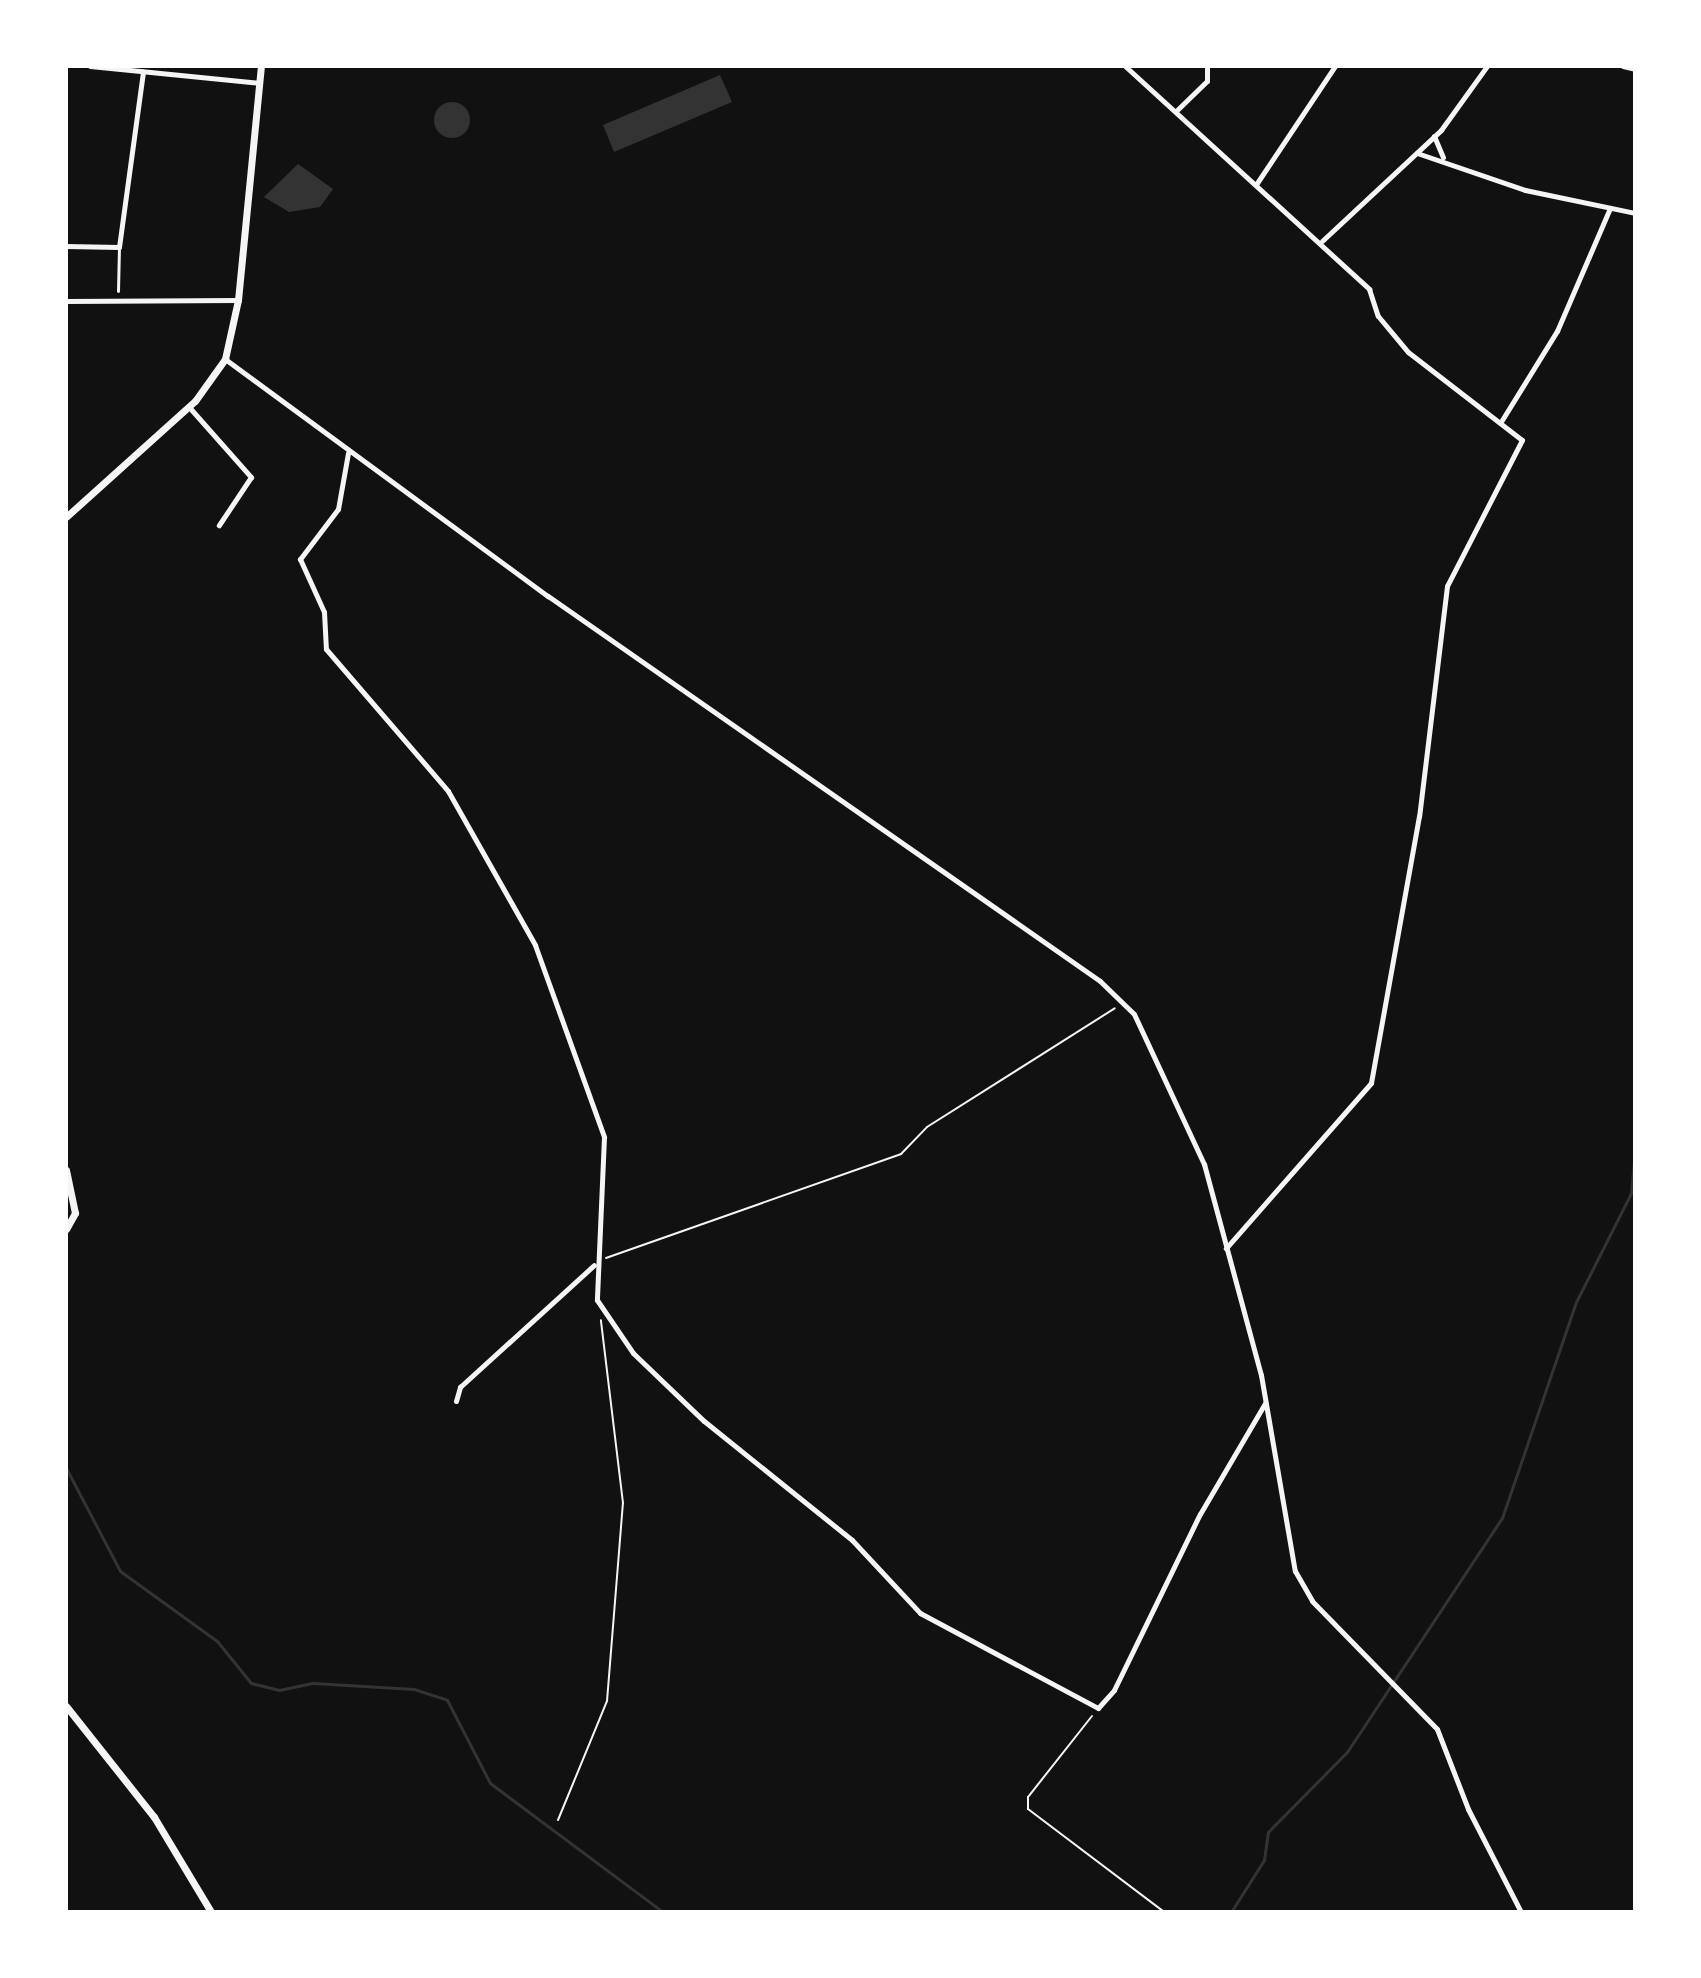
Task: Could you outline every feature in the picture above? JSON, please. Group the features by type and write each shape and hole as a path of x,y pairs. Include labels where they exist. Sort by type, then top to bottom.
{"street":[{"path":"90,66 259,83"},
{"path":"66,517 189,407 226,355 238,300 261,66"},
{"path":"1125,66 1322,241 1347,275 1369,289 1378,316 1408,352 1480,412 1502,420 1517,430 1522,450 1453,569 1440,636 1419,816 1371,1083 1226,1248"},
{"path":"1176,111 1207,81 1207,66"},
{"path":"1257,183 1335,66"},
{"path":"1322,241 1434,136 1487,66"},
{"path":"1623,66 1635,69"},
{"path":"66,246 119,247 143,72"},
{"path":"1434,136 1444,158"},
{"path":"1417,153 1444,158 1525,190 1635,213"},
{"path":"1502,420 1557,331 1610,208"},
{"path":"66,301 238,300"},
{"path":"226,355 348,453 1121,1002 1145,1029 1204,1164 1266,1403 1295,1571 1312,1601 1437,1729 1468,1809 1521,1912"},
{"path":"189,407 252,481 219,525"},
{"path":"348,453 338,509 304,548 301,570 324,612 326,649 448,791 535,945 604,1137 594,1265 601,1311 661,1382 852,1540 920,1613 1098,1708 1114,1690 1200,1514 1266,1403"},
{"path":"66,1170 75,1213 66,1229"},
{"path":"456,1401 460,1387 594,1265"},
{"path":"66,1706 154,1817 211,1912"}],"lane":[{"path":"118,291 119,247"}],"path":[{"path":"594,1265 901,1154 927,1127 1121,1002"},
{"path":"558,1820 607,1701 623,1503 601,1311"},
{"path":"1098,1708 1028,1797 1028,1809 1164,1912"}],"shaded area":[{"path":"720,75 732,102 614,152 603,125"},
{"path":"452,102 465,107 470,120 465,133 452,138 439,133 434,120 439,107"},
{"path":"298,164 333,189 320,207 289,212 264,197"}],"waterway":[{"path":"1231,1912 1264,1860 1268,1832 1347,1752 1502,1518 1576,1302 1631,1193 1635,1151"},
{"path":"66,1468 120,1571 217,1641 251,1683 279,1690 313,1683 414,1689 447,1700 490,1783 663,1912"}]}
